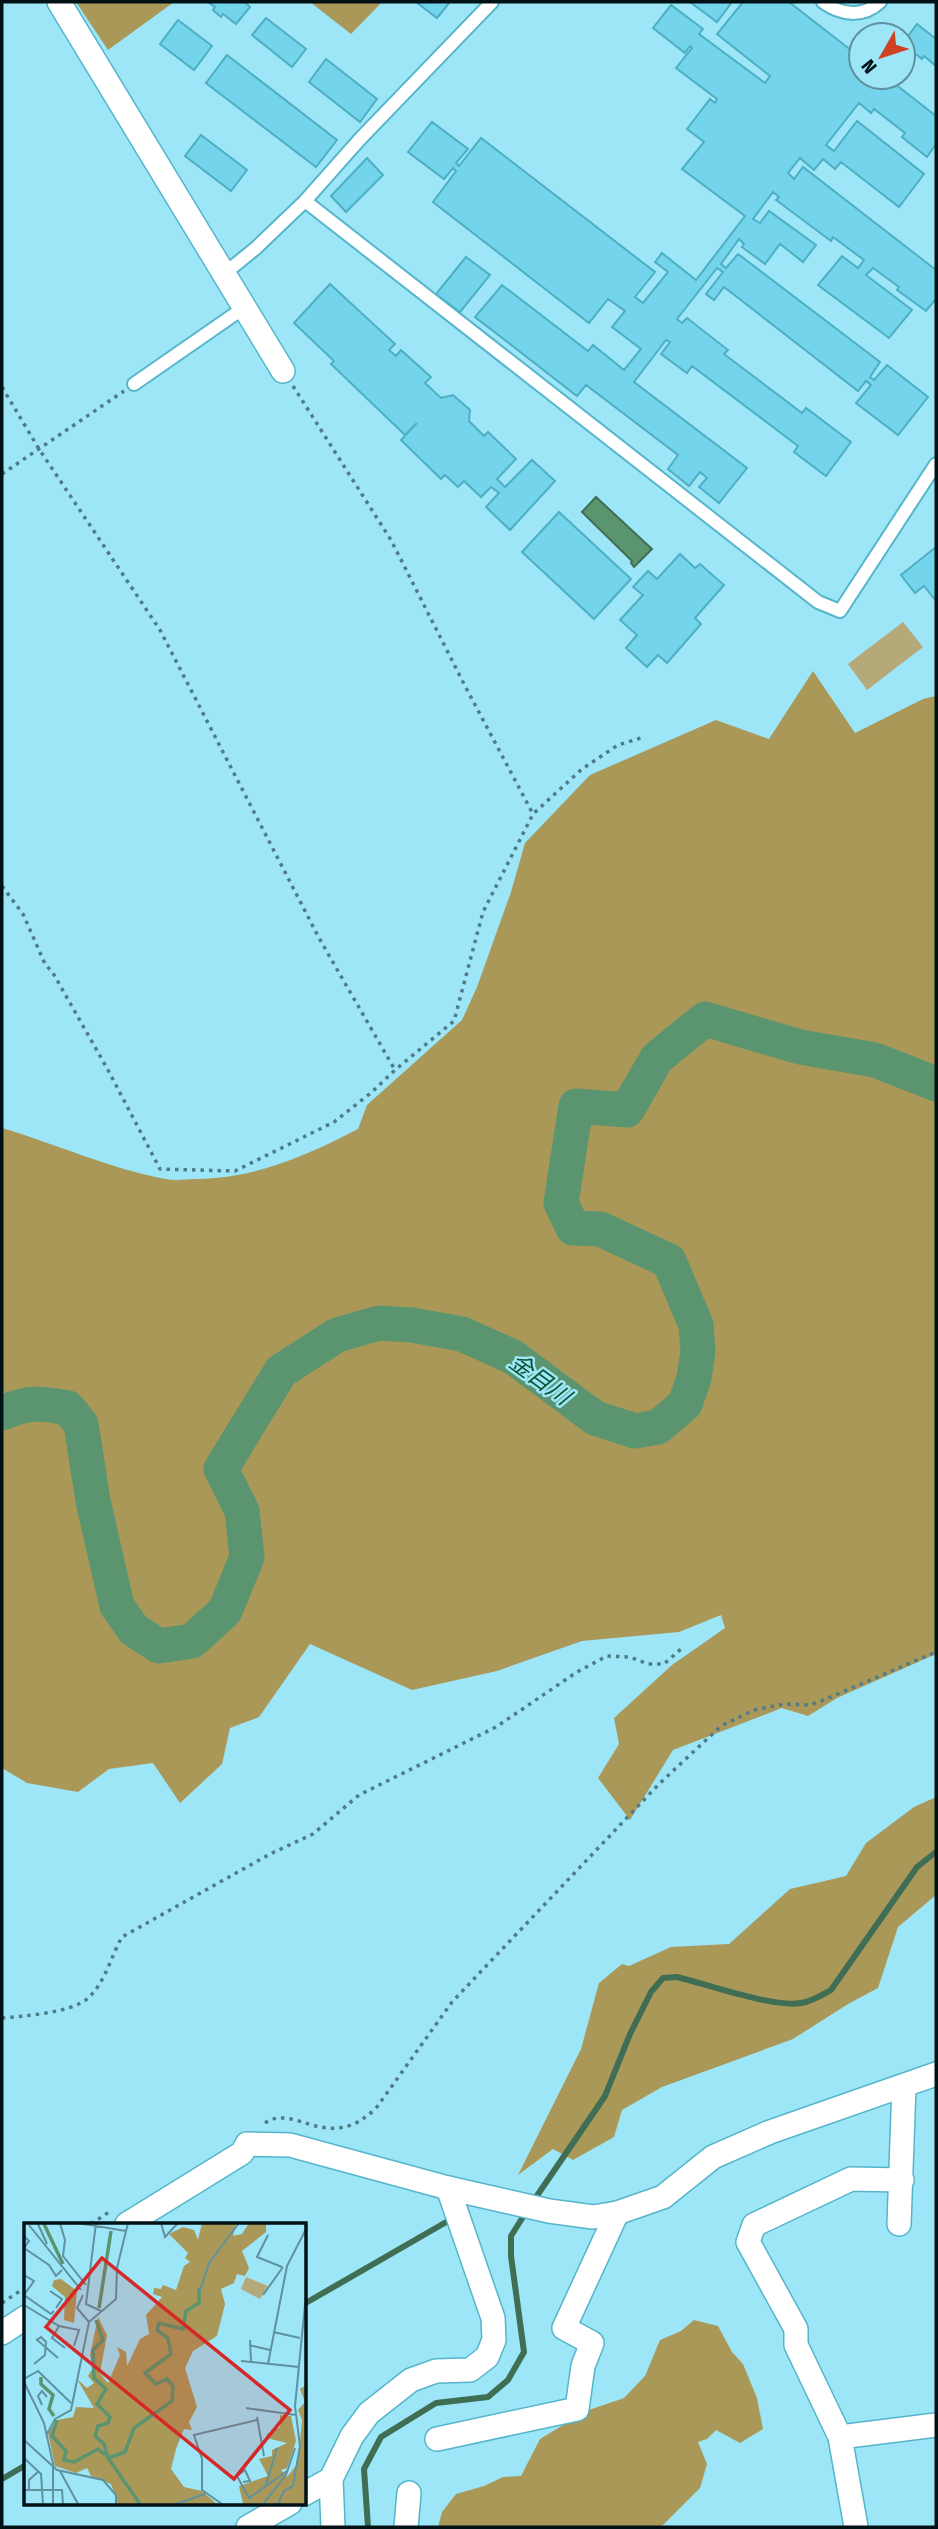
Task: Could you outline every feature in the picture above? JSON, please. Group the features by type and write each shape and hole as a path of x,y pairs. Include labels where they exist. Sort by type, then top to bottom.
{"street":[{"path":"59,2 283,371"},
{"path":"129,2223 242,2153 247,2144 290,2145 448,2188 549,2211 593,2217 617,2213 663,2197 713,2157 724,2152 813,2116 936,2074"},
{"path":"899,2224 904,2086"},
{"path":"856,2527 839,2437 796,2345 796,2329 748,2242 754,2225 851,2179 902,2180"},
{"path":"332,2527 331,2479 352,2436 369,2413 411,2380 436,2371 470,2370 487,2357 494,2340 493,2318 448,2188"},
{"path":"437,2439 577,2409 583,2366 592,2343 564,2328 617,2213"},
{"path":"2,2333 24,2318"},
{"path":"839,2437 936,2425"},
{"path":"905,2428 908,2439 936,2437"},
{"path":"306,2493 331,2479"},
{"path":"406,2527 409,2493"},
{"path":"248,2527 288,2504"}],"lane":[{"path":"225,273 256,248 304,201 492,2"},
{"path":"823,2 847,13 861,13 874,8 880,2"},
{"path":"304,201 818,602 840,611 936,464"},
{"path":"134,384 245,307"}],"path":[{"path":"283,371 391,540 533,814"},
{"path":"2,474 134,384"},
{"path":"2,387 39,449 160,630 319,938 395,1070"},
{"path":"2,886 23,914 45,964 53,973 108,1070 160,1169 235,1171 334,1122 454,1020 483,912 533,814 582,769 618,745 641,738"},
{"path":"2,2018 55,2011 86,1999 103,1978 111,1955 122,1937 270,1854 313,1834 359,1795 496,1727 607,1656 630,1657 648,1664 664,1664 681,1649"},
{"path":"247,2144 260,2127 271,2119 289,2119 331,2130 349,2127 367,2117 452,2002 659,1784 721,1726 754,1710 784,1704 809,1705 818,1702 936,1652"},
{"path":"2,2303 24,2288"}],"shaded area":[{"path":"76,2 174,2 108,50"},
{"path":"310,2 382,2 351,34"},
{"path":"596,497 652,549 634,567 632,561 582,512"},
{"path":"903,622 923,647 867,690 848,664"},
{"path":"813,671 855,733 923,699 936,696 936,1654 837,1698 808,1716 782,1708 673,1750 630,1820 598,1778 619,1744 614,1718 672,1665 725,1628 721,1615 679,1632 582,1641 497,1671 412,1690 310,1644 259,1717 230,1728 222,1764 180,1803 153,1763 109,1769 78,1792 27,1783 2,1768 2,1128 123,1169 177,1180 219,1178 260,1170 300,1156 358,1129 367,1105 462,1020 477,987 511,892 525,843 590,775 716,720 769,739"},
{"path":"936,1797 936,1895 898,1927 878,1988 793,2039 662,2087 622,2110 614,2137 573,2160 553,2149 518,2175 581,2049 599,1983 622,1964 629,1966 671,1947 729,1944 790,1889 846,1876 866,1843 914,1807"},
{"path":"694,2320 718,2326 732,2352 743,2364 757,2398 763,2429 740,2443 716,2430 707,2439 698,2442 707,2464 700,2488 661,2527 438,2527 442,2512 456,2494 503,2477 521,2476 540,2439 586,2411 624,2398 645,2376 660,2340 681,2331"}],"building":[{"path":"208,2 245,2 250,7 236,24 223,14 221,17"},
{"path":"416,2 450,2 437,18"},
{"path":"690,2 732,2 717,22"},
{"path":"743,2 789,2 847,47 847,91 904,91 936,116 936,144 927,157 902,137 905,133 874,109 871,113 859,103 826,145 834,151 857,121 924,174 899,207 841,162 835,169 823,159 814,170 800,158 788,173 794,179 803,167 936,270 936,299 926,311 873,268 866,275 912,310 889,338 818,285 842,256 858,268 864,260 833,237 831,241 776,200 779,197 773,192 753,219 760,223 769,211 816,245 803,262 780,244 765,264 742,247 744,244 739,239 721,264 726,268 738,254 880,362 870,377 874,380 887,365 928,397 898,435 856,403 871,385 866,381 858,391 724,287 714,300 706,294 723,272 717,268 677,319 682,323 687,318 728,350 724,354 802,413 806,408 851,442 826,476 794,452 798,446 692,366 687,373 661,354 670,342 666,340 634,382 747,468 719,503 699,487 707,478 700,472 689,486 668,469 678,455 586,385 577,396 475,317 502,285 588,351 593,345 624,370 641,349 612,327 625,311 608,299 589,323 433,202 456,171 453,168 444,179 408,152 432,122 468,149 456,163 459,166 481,138 655,272 635,297 643,303 668,272 655,262 662,253 696,280 745,216 682,169 704,142 687,129 710,99 715,103 717,99 676,68 692,48 690,46 685,53 653,28 671,5 703,29 699,34 765,83 770,76 717,34"},
{"path":"266,18 306,49 292,67 252,35"},
{"path":"178,20 212,46 194,70 160,44"},
{"path":"917,24 936,39 936,66 924,56 922,59 917,55"},
{"path":"227,55 337,140 316,167 206,83"},
{"path":"326,59 377,99 360,122 309,82"},
{"path":"201,135 247,170 231,191 185,156"},
{"path":"367,158 383,175 346,212 331,196"},
{"path":"466,257 490,275 460,312 436,294"},
{"path":"330,284 395,344 389,350 396,356 401,350 431,377 425,383 441,398 453,395 470,410 469,421 484,436 488,432 516,459 497,479 505,487 532,460 555,481 510,530 486,507 499,493 491,487 481,497 464,481 458,487 445,475 441,479 401,440 417,423 405,435 331,364 334,361 294,323"},
{"path":"559,512 631,579 594,619 522,552"},
{"path":"936,547 936,601 924,586 915,593 901,575"},
{"path":"680,554 695,568 700,564 724,585 695,618 701,624 667,663 658,655 647,667 626,648 637,635 620,620 643,595 633,587 648,571 657,579"}],"waterway":[{"name":"金目川","path":"2,1413 34,1404 68,1408 81,1424 93,1501 117,1606 134,1630 159,1646 192,1641 225,1611 247,1557 242,1511 221,1469 281,1371 337,1335 379,1323 412,1325 462,1334 513,1357 595,1418 635,1431 658,1427 685,1404 694,1378 698,1351 696,1325 669,1261 600,1229 573,1228 561,1203 576,1106 627,1110 657,1058 705,1019 800,1047 875,1060 936,1084"},
{"path":"532,2203 605,2096 630,2034 651,1992 663,1978 677,1977 789,2004 816,1998 831,1990 917,1867 936,1852"},
{"path":"368,2527 364,2469 381,2437 436,2403 488,2397 508,2380 524,2352 511,2256 511,2236 526,2212"},
{"path":"306,2303 448,2221"},
{"path":"2,2479 24,2466"}]}
